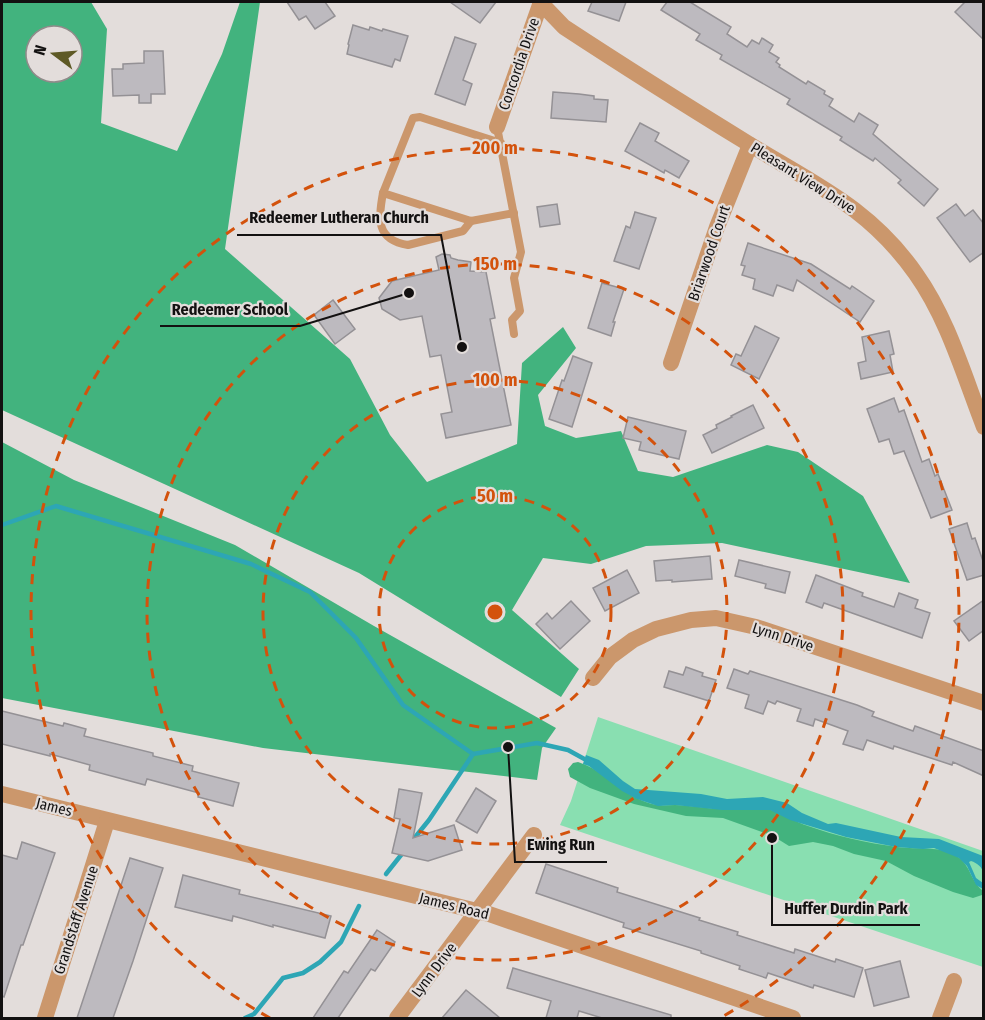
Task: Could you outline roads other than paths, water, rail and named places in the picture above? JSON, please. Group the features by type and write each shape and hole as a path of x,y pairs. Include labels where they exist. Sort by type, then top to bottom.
{"street":[{"name":"Concordia Drive","path":"499,135 541,2"},
{"name":"Pleasant View Drive","path":"541,2 564,27 750,145 828,190 853,208 900,253 917,274 938,310 984,427"},
{"name":"Briarwood Court","path":"671,363 717,227 750,145"},
{"name":"Lynn Drive","path":"593,678 610,657 648,632 669,624 716,618 756,627 984,703"},
{"name":"James","path":"2,794 107,821"},
{"name":"James Road","path":"107,821 478,912 794,1018"},
{"name":"Grandstaff Avenue","path":"45,1018 107,821"},
{"name":"Lynn Drive","path":"397,1018 534,835"},
{"path":"940,1018 954,981"}],"lane":[{"path":"471,222 463,231 408,245 390,240 383,232 379,222 383,193 413,118 420,117 499,135 521,252 514,278 520,308 518,315 512,320 514,334"},
{"path":"383,193 471,222 514,213"}],"water":[{"path":"586,755 599,760 635,789 701,794 727,799 763,797 787,803 802,813 828,824 836,823 901,837 939,839 983,856 983,874 979,866 969,862 976,878 983,883 983,889 976,885 967,866 959,858 934,848 896,847 846,837 790,820 770,810 658,806 637,799 583,764"}],"waterway":[{"path":"2,525 56,506 251,564 310,592 356,638 403,705 473,754 537,743 568,750 588,761"},
{"path":"412,841 429,820 473,754"},
{"path":"386,874 405,850"},
{"path":"245,1018 254,1014 283,978 303,973 320,962 341,942 359,906"}],"place":[{"name":"Redeemer School","path":"409,293"},
{"name":"Redeemer Lutheran Church","path":"462,347"},
{"name":"Ewing Run","path":"508,747"},
{"name":"Huffer Durdin Park","path":"772,838"}]}
